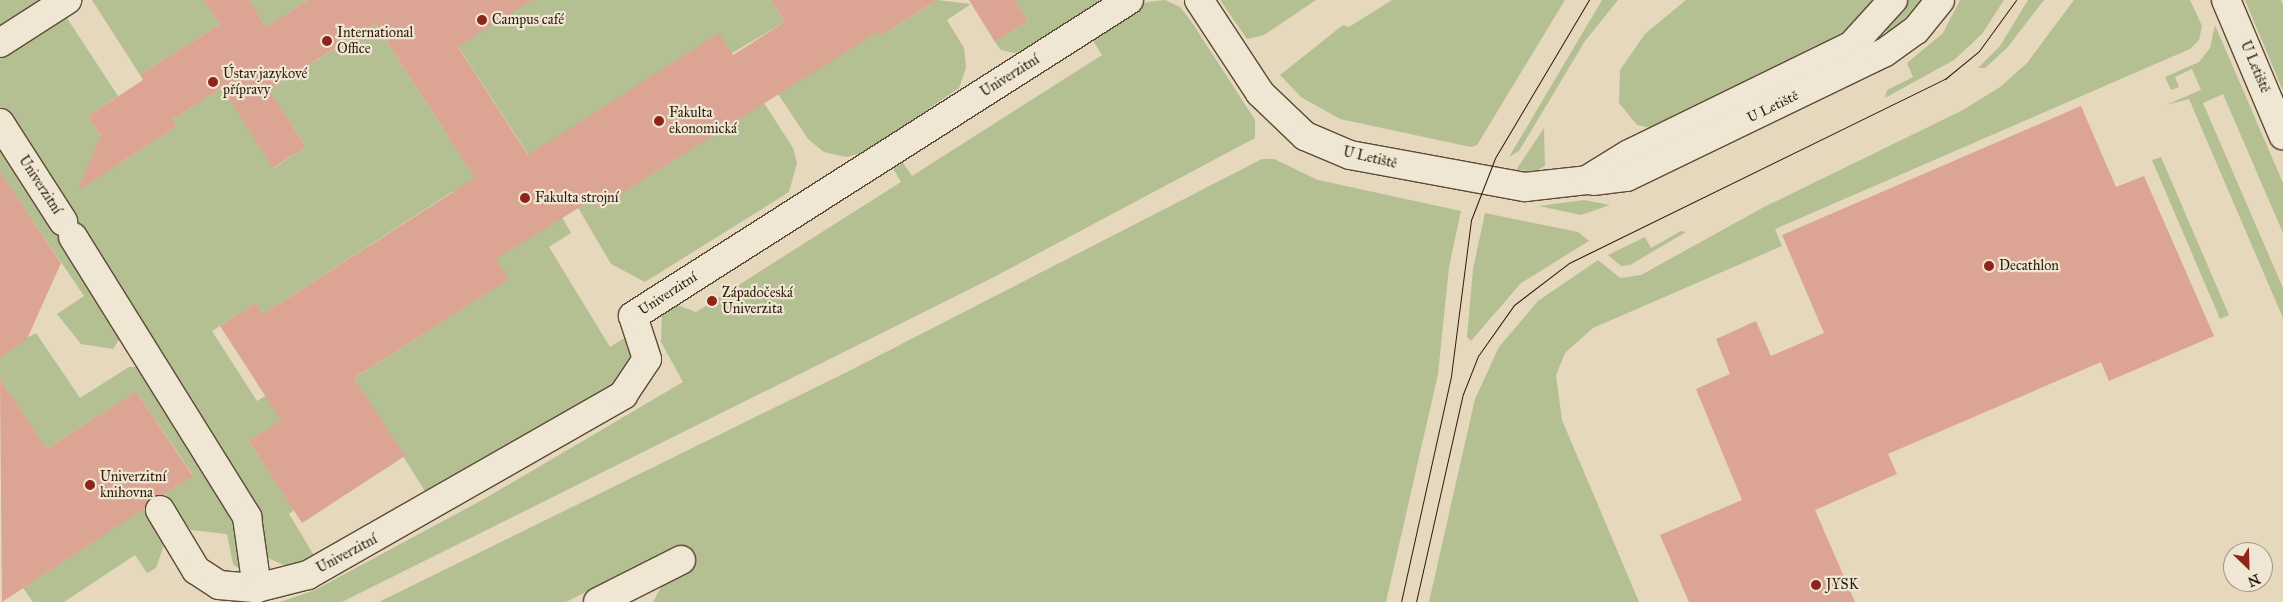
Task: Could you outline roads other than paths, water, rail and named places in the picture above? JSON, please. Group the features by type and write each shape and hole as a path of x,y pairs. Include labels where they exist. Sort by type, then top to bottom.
{"street":[{"path":"0,43 67,0"},
{"name":"Univerzitní","path":"160,510 196,570 219,585 257,588 308,575 595,415 623,395 641,374 646,346 634,316 1129,0"},
{"name":"U Letiště","path":"1587,180 1629,154 1852,45 1893,0"},
{"name":"U Letiště","path":"1205,9 1273,109 1305,136 1328,147 1507,185 1548,187 1587,180 1603,182 1627,177 1868,61 1904,41 1940,0"},
{"name":"U Letiště","path":"2226,0 2283,135"},
{"name":"Univerzitní","path":"0,123 247,517 257,588"},
{"path":"598,602 681,560"}],"tram line":[{"path":"1401,602 1451,376 1471,220 1495,158 1589,0"},
{"path":"1416,602 1463,394 1478,356 1514,305 1569,263 1945,79 1979,51 2016,0"}],"place":[{"name":"Campus café","path":"482,20"},
{"name":"International Office","path":"327,41"},
{"name":"Ústav jazykové přípravy","path":"213,82"},
{"name":"Fakulta ekonomická","path":"659,121"},
{"name":"Fakulta strojní","path":"525,198"},
{"name":"Decathlon","path":"1989,266"},
{"name":"Západočeská Univerzita","path":"712,301"},
{"name":"Univerzitní knihovna","path":"90,485"},
{"name":"JYSK","path":"1816,585"}]}
